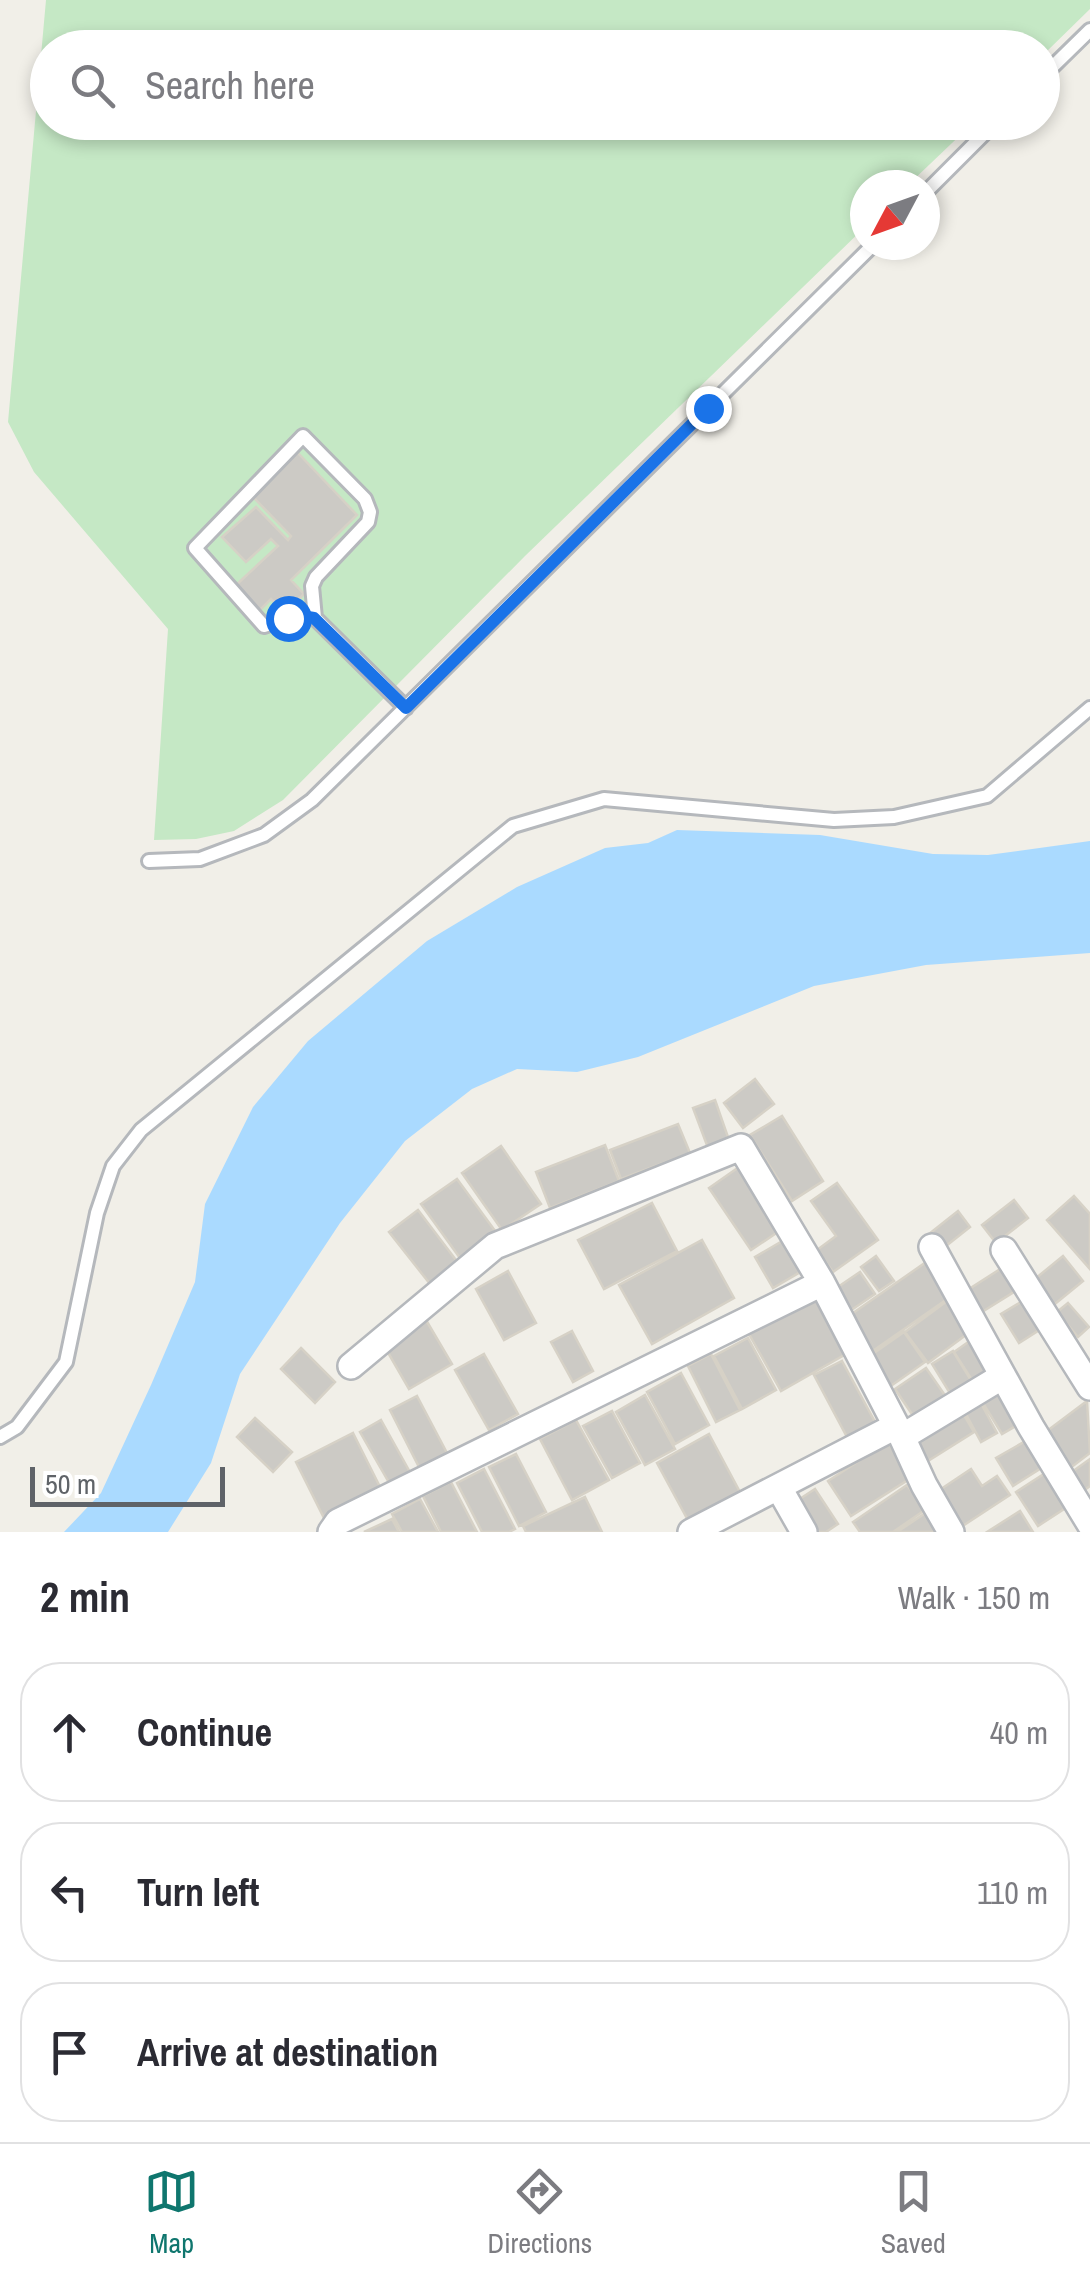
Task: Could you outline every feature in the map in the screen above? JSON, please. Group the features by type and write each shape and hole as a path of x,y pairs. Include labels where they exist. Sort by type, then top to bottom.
{"street":[{"path":"351,1366 496,1246 741,1147 822,1283 951,1532"},
{"path":"932,1247 1090,1524"},
{"path":"1004,1250 1090,1387"},
{"path":"331,1532 338,1522 822,1283"},
{"path":"691,1532 1003,1376"},
{"path":"779,1488 804,1532"}],"lane":[{"path":"1060,59 1090,30"},
{"path":"940,179 978,140"},
{"path":"150,861 200,859 264,835 312,800 858,260"},
{"path":"314,618 312,586 316,577 368,522 370,512 366,499 302,436 194,548 264,626 296,615 314,618 406,708"},
{"path":"0,1437 17,1427 66,1362 97,1212 114,1166 141,1130 513,826 604,800 834,820 894,818 986,796 1090,708"}],"green space":[{"path":"46,0 1090,0 1090,9 1060,38 1060,30 43,30"},
{"path":"33,140 955,140 924,170 850,170 850,242 525,556 283,800 234,831 196,839 154,840 168,629 34,472 8,422"}],"water":[{"path":"677,830 820,835 933,854 988,855 1090,841 1090,953 926,965 814,986 638,1057 577,1072 517,1069 472,1089 405,1141 340,1223 240,1374 211,1463 168,1532 64,1532 101,1493 151,1385 195,1282 205,1204 253,1107 308,1041 427,941 517,887 605,848 648,843"}],"building":[{"path":"297,452 357,515 291,580 304,594 285,613 271,599 260,610 236,585 278,546 271,539 246,562 222,537 256,507 288,540 291,536 252,496"},
{"path":"755,1079 774,1104 743,1128 724,1103"},
{"path":"715,1100 729,1140 708,1148 693,1108"},
{"path":"782,1116 823,1181 792,1201 750,1135"},
{"path":"678,1124 690,1153 621,1179 610,1150"},
{"path":"605,1145 619,1181 550,1208 536,1172"},
{"path":"501,1146 541,1204 502,1230 462,1173"},
{"path":"739,1167 781,1230 751,1250 709,1188"},
{"path":"457,1179 501,1239 465,1265 421,1204"},
{"path":"837,1183 878,1240 833,1272 817,1250 836,1236 811,1201"},
{"path":"1074,1196 1090,1214 1090,1269 1047,1220"},
{"path":"1014,1200 1028,1218 996,1243 982,1225"},
{"path":"652,1203 677,1251 604,1289 578,1240"},
{"path":"418,1210 462,1268 434,1289 389,1232"},
{"path":"958,1211 970,1227 941,1250 929,1234"},
{"path":"791,1236 809,1267 773,1288 755,1257"},
{"path":"702,1240 734,1298 652,1344 619,1285"},
{"path":"876,1256 894,1281 879,1291 861,1267"},
{"path":"1063,1256 1083,1281 1050,1308 1030,1283"},
{"path":"929,1260 953,1295 867,1355 843,1320"},
{"path":"1008,1264 1022,1287 977,1315 963,1293"},
{"path":"508,1271 536,1323 504,1340 476,1289"},
{"path":"860,1272 875,1294 844,1315 829,1293"},
{"path":"814,1298 846,1354 781,1391 749,1334"},
{"path":"1026,1299 1044,1327 1019,1343 1001,1314"},
{"path":"947,1301 970,1332 928,1363 905,1332"},
{"path":"1068,1303 1089,1327 1078,1337 1057,1312"},
{"path":"426,1320 452,1364 409,1389 383,1344"},
{"path":"572,1331 593,1371 573,1382 551,1342"},
{"path":"904,1332 925,1362 885,1390 864,1360"},
{"path":"748,1338 776,1390 742,1409 714,1356"},
{"path":"974,1338 998,1374 977,1388 954,1352"},
{"path":"301,1348 335,1382 315,1403 281,1369"},
{"path":"953,1351 977,1390 956,1403 932,1364"},
{"path":"484,1354 518,1414 489,1430 455,1370"},
{"path":"711,1354 740,1410 716,1422 688,1366"},
{"path":"842,1361 875,1422 847,1437 814,1375"},
{"path":"926,1368 951,1404 920,1426 895,1389"},
{"path":"681,1373 709,1425 675,1444 647,1392"},
{"path":"997,1383 1021,1423 1002,1434 978,1395"},
{"path":"645,1395 675,1449 645,1465 616,1412"},
{"path":"417,1396 448,1455 420,1469 390,1410"},
{"path":"977,1396 997,1433 981,1442 961,1405"},
{"path":"1087,1401 1090,1453 1065,1472 1039,1437"},
{"path":"960,1408 974,1432 920,1466 905,1441"},
{"path":"612,1411 640,1463 612,1478 583,1426"},
{"path":"255,1418 292,1452 273,1472 237,1437"},
{"path":"381,1420 411,1474 391,1486 360,1432"},
{"path":"576,1420 609,1480 572,1500 540,1439"},
{"path":"353,1433 382,1491 325,1520 296,1462"},
{"path":"709,1434 741,1494 689,1522 657,1463"},
{"path":"1029,1439 1046,1465 1013,1486 996,1458"},
{"path":"888,1442 911,1478 851,1516 828,1481"},
{"path":"516,1454 546,1512 519,1526 489,1467"},
{"path":"1090,1459 1090,1486 1082,1492 1069,1474"},
{"path":"484,1469 515,1529 509,1532 482,1532 457,1483"},
{"path":"971,1469 982,1486 997,1476 1010,1495 961,1527 938,1491"},
{"path":"1050,1470 1072,1504 1038,1526 1016,1492"},
{"path":"451,1482 477,1532 441,1532 423,1496"},
{"path":"907,1485 925,1510 893,1532 860,1532 853,1522"},
{"path":"815,1489 838,1524 826,1532 815,1532 795,1502"},
{"path":"585,1497 602,1532 526,1532 523,1526"},
{"path":"420,1499 438,1532 402,1532 392,1514"},
{"path":"930,1510 946,1532 897,1532"},
{"path":"1020,1511 1033,1532 987,1532"},
{"path":"392,1519 399,1532 364,1532"}],"route":[{"path":"288,618 314,618 406,708 708,408"}]}
